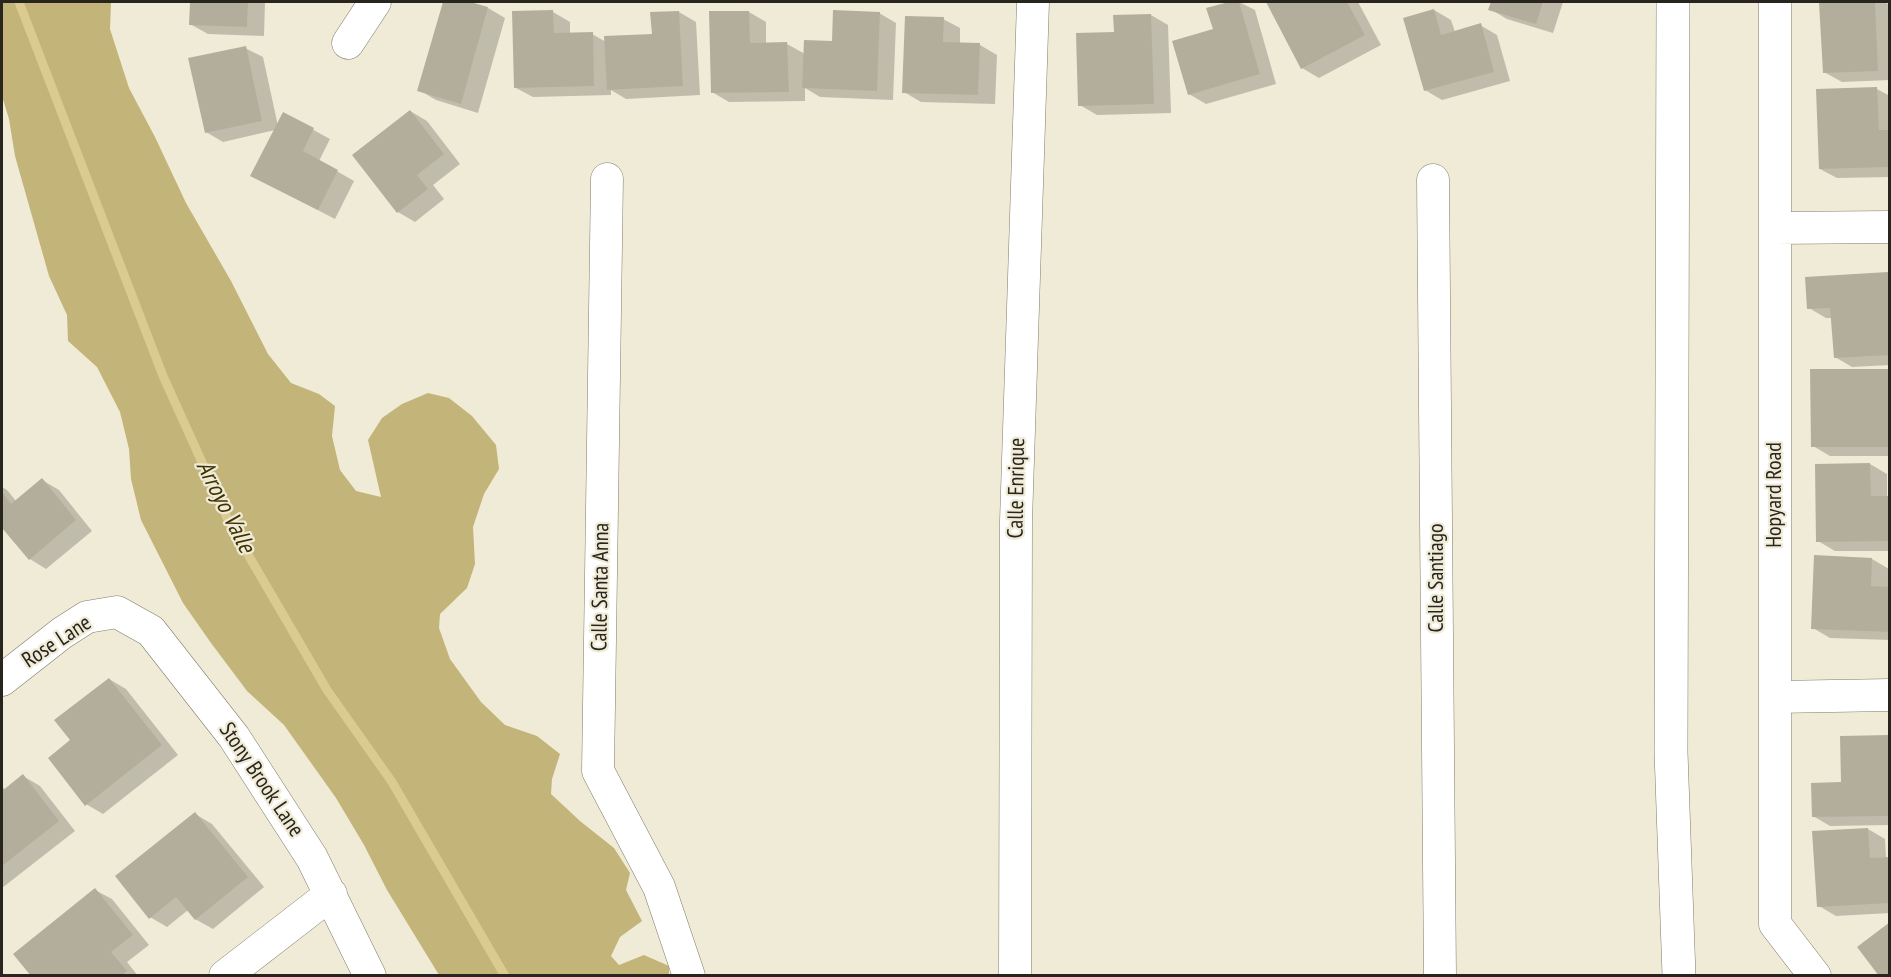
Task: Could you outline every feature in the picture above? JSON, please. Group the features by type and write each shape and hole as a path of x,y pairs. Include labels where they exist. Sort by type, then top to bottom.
{"main road":[{"path":"1673,2 1671,752 1678,975"}],"street":[{"path":"348,43 375,2"},
{"name":"Calle Enrique","path":"1015,975 1016,521 1033,2"},
{"name":"Hopyard Road","path":"1775,2 1775,924 1815,975"},
{"name":"Calle Santa Anna","path":"607,179 598,771 659,887 689,975"},
{"name":"Calle Santiago","path":"1433,180 1440,975"},
{"path":"1775,228 1890,227"},
{"name":"Rose Lane","path":"2,680 62,633 87,617 117,612"},
{"name":"Stony Brook Lane","path":"117,612 151,631 234,737 312,858 370,975"},
{"path":"1775,698 1890,695"},
{"path":"225,975 331,894"}],"shaded area":[{"path":"2,2 111,2 110,29 129,88 186,203 231,281 268,354 291,383 319,394 335,406 332,436 340,470 356,491 381,497 368,440 382,418 402,404 428,393 449,398 472,416 496,445 499,469 484,494 473,527 475,564 467,588 440,614 439,628 450,659 481,702 505,725 537,736 560,754 552,779 551,794 614,848 630,873 626,890 642,921 620,937 611,956 619,965 644,955 669,966 669,975 439,975 387,890 336,798 284,725 247,691 183,603 141,520 131,479 129,449 120,412 97,367 68,341 67,315 49,276 15,156 9,119 2,96"}],"building":[{"path":"190,2 248,2 247,27 189,25"},
{"path":"443,2 470,2 488,7 461,104 417,91"},
{"path":"1239,2 1260,74 1188,95 1172,41 1213,29 1206,8"},
{"path":"1266,2 1347,2 1365,35 1301,69"},
{"path":"1491,2 1543,2 1536,24 1488,10"},
{"path":"1819,2 1875,2 1878,71 1823,73"},
{"path":"1434,9 1441,35 1481,23 1494,72 1424,91 1403,18"},
{"path":"553,10 554,33 593,32 594,86 514,88 512,11"},
{"path":"833,10 880,12 877,91 802,88 804,40 832,41"},
{"path":"679,11 683,86 607,90 604,36 652,34 650,12"},
{"path":"709,11 749,11 750,43 787,42 789,92 711,93"},
{"path":"1151,14 1154,104 1078,106 1076,33 1114,32 1113,15"},
{"path":"905,16 944,17 943,42 980,43 978,95 902,93"},
{"path":"246,46 262,121 205,133 188,58"},
{"path":"1877,87 1879,130 1890,130 1890,167 1819,169 1816,89"},
{"path":"410,110 444,154 417,175 428,189 397,213 352,155"},
{"path":"283,112 314,128 303,151 338,170 318,210 250,176"},
{"path":"1888,272 1890,355 1834,358 1830,308 1807,309 1805,277"},
{"path":"1810,369 1890,369 1890,447 1811,447"},
{"path":"1870,463 1871,496 1890,496 1890,541 1816,542 1815,464"},
{"path":"42,478 76,520 29,560 2,528 2,492 11,504"},
{"path":"1814,555 1872,558 1871,586 1890,587 1890,632 1811,629"},
{"path":"109,678 162,745 85,806 48,758 70,740 54,720"},
{"path":"1890,735 1890,816 1812,817 1811,783 1841,782 1840,736"},
{"path":"23,774 59,821 2,866 2,791"},
{"path":"195,812 248,877 195,920 176,897 149,919 115,876"},
{"path":"1868,828 1870,858 1890,857 1890,903 1817,907 1812,831"},
{"path":"95,888 133,935 111,952 127,971 121,976 31,976 13,954"},
{"path":"1890,922 1890,976 1879,976 1857,947"}],"waterway":[{"name":"Arroyo Valle","path":"19,2 163,376 229,522 327,690 392,782 505,976"}]}
